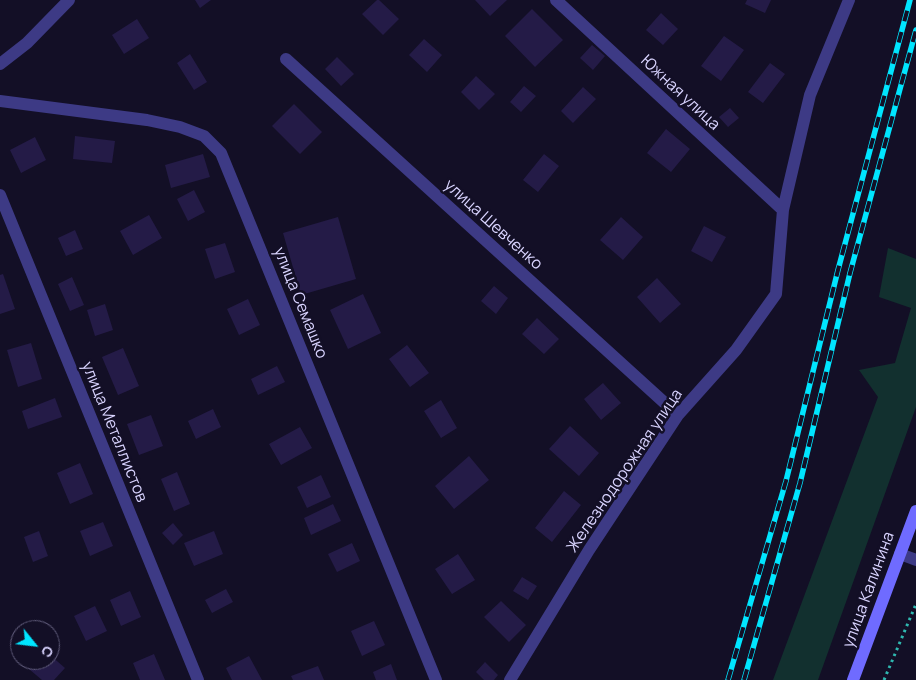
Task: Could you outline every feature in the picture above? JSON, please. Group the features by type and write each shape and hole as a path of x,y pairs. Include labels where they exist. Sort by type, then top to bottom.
{"main road":[{"name":"улица Калинина","path":"853,680 916,512"}],"street":[{"path":"0,64 26,44 69,0"},
{"name":"Южная улица","path":"556,0 783,210"},
{"name":"Железнодорожная улица","path":"510,680 589,550 678,415 736,350 776,294 783,210 810,95 848,0"},
{"name":"улица Шевченко","path":"286,59 678,415"},
{"name":"улица Семашко","path":"0,100 147,120 180,127 204,136 221,153 436,680"},
{"name":"улица Металлистов","path":"0,196 198,680"},
{"path":"900,554 916,560"}],"path":[{"path":"884,680 916,604"}],"green space":[{"path":"888,248 916,259 916,407 818,680 773,680 878,397 859,370 895,363 911,308 879,297"}],"building":[{"path":"195,0 211,0 200,8"},
{"path":"377,0 399,19 383,35 362,14"},
{"path":"475,0 507,0 490,16"},
{"path":"747,0 771,0 765,13 745,4"},
{"path":"532,9 563,40 535,67 505,36"},
{"path":"661,13 678,29 663,45 646,30"},
{"path":"137,19 149,38 124,54 112,35"},
{"path":"724,36 744,50 721,81 701,66"},
{"path":"424,39 442,55 427,72 409,55"},
{"path":"592,45 605,56 593,70 580,58"},
{"path":"190,54 207,82 194,90 177,63"},
{"path":"337,57 354,74 341,86 325,69"},
{"path":"770,63 785,74 763,103 748,92"},
{"path":"476,76 495,94 479,110 461,92"},
{"path":"524,86 536,96 521,112 510,102"},
{"path":"583,87 596,99 573,123 561,111"},
{"path":"294,104 322,132 300,154 272,126"},
{"path":"730,108 739,118 728,127 719,117"},
{"path":"666,129 690,149 671,172 647,153"},
{"path":"75,136 115,141 112,163 73,159"},
{"path":"35,137 46,160 21,173 10,150"},
{"path":"203,154 210,177 171,188 165,165"},
{"path":"544,154 559,166 538,192 523,180"},
{"path":"194,190 205,212 188,221 177,199"},
{"path":"149,215 162,238 133,255 120,231"},
{"path":"338,217 356,279 301,295 283,233"},
{"path":"621,217 643,237 623,260 600,240"},
{"path":"704,226 726,237 712,262 691,251"},
{"path":"75,230 83,249 66,256 58,238"},
{"path":"225,243 235,272 215,279 205,249"},
{"path":"3,274 15,309 0,314 0,275"},
{"path":"72,277 84,305 70,311 58,284"},
{"path":"657,278 681,304 660,323 637,297"},
{"path":"494,286 508,298 496,314 481,301"},
{"path":"363,294 381,333 348,349 330,310"},
{"path":"248,299 260,325 239,335 227,309"},
{"path":"105,304 113,330 95,336 87,310"},
{"path":"537,318 559,339 544,354 522,334"},
{"path":"31,343 42,379 18,387 7,350"},
{"path":"407,345 429,373 410,387 389,359"},
{"path":"123,348 139,386 118,395 102,357"},
{"path":"277,366 285,382 258,395 251,379"},
{"path":"603,383 621,403 601,420 584,399"},
{"path":"55,398 62,417 28,429 22,411"},
{"path":"441,400 457,428 441,438 424,411"},
{"path":"213,409 221,427 196,439 188,421"},
{"path":"151,415 163,446 139,455 127,424"},
{"path":"570,426 599,453 579,476 549,449"},
{"path":"300,427 312,448 281,465 269,444"},
{"path":"469,456 489,480 454,509 435,486"},
{"path":"80,463 93,494 70,504 57,473"},
{"path":"177,472 190,504 174,511 161,479"},
{"path":"321,475 331,497 307,508 297,487"},
{"path":"564,491 581,505 552,542 535,528"},
{"path":"333,504 341,521 311,535 304,518"},
{"path":"103,522 113,546 90,556 80,531"},
{"path":"173,523 183,535 173,545 162,533"},
{"path":"39,531 48,556 33,562 24,537"},
{"path":"214,531 223,554 194,566 184,543"},
{"path":"352,543 360,561 337,572 328,554"},
{"path":"458,554 475,580 452,594 435,569"},
{"path":"522,577 537,586 528,600 513,591"},
{"path":"226,589 233,602 212,613 205,600"},
{"path":"130,591 141,617 121,626 110,600"},
{"path":"501,601 526,625 509,642 484,617"},
{"path":"95,606 107,631 86,641 74,616"},
{"path":"374,621 385,645 362,656 351,631"},
{"path":"154,654 165,680 140,680 133,663"},
{"path":"249,656 262,680 232,680 226,668"},
{"path":"485,662 498,675 494,680 484,680 476,672"},
{"path":"60,664 65,668 54,680 42,680 30,670 60,670"},
{"path":"391,664 397,680 376,680 373,672"},
{"path":"318,666 324,680 293,680 291,676"}],"railway":[{"path":"728,680 786,481 838,270 910,0"},
{"path":"744,680 800,483 850,273 916,30"}]}
